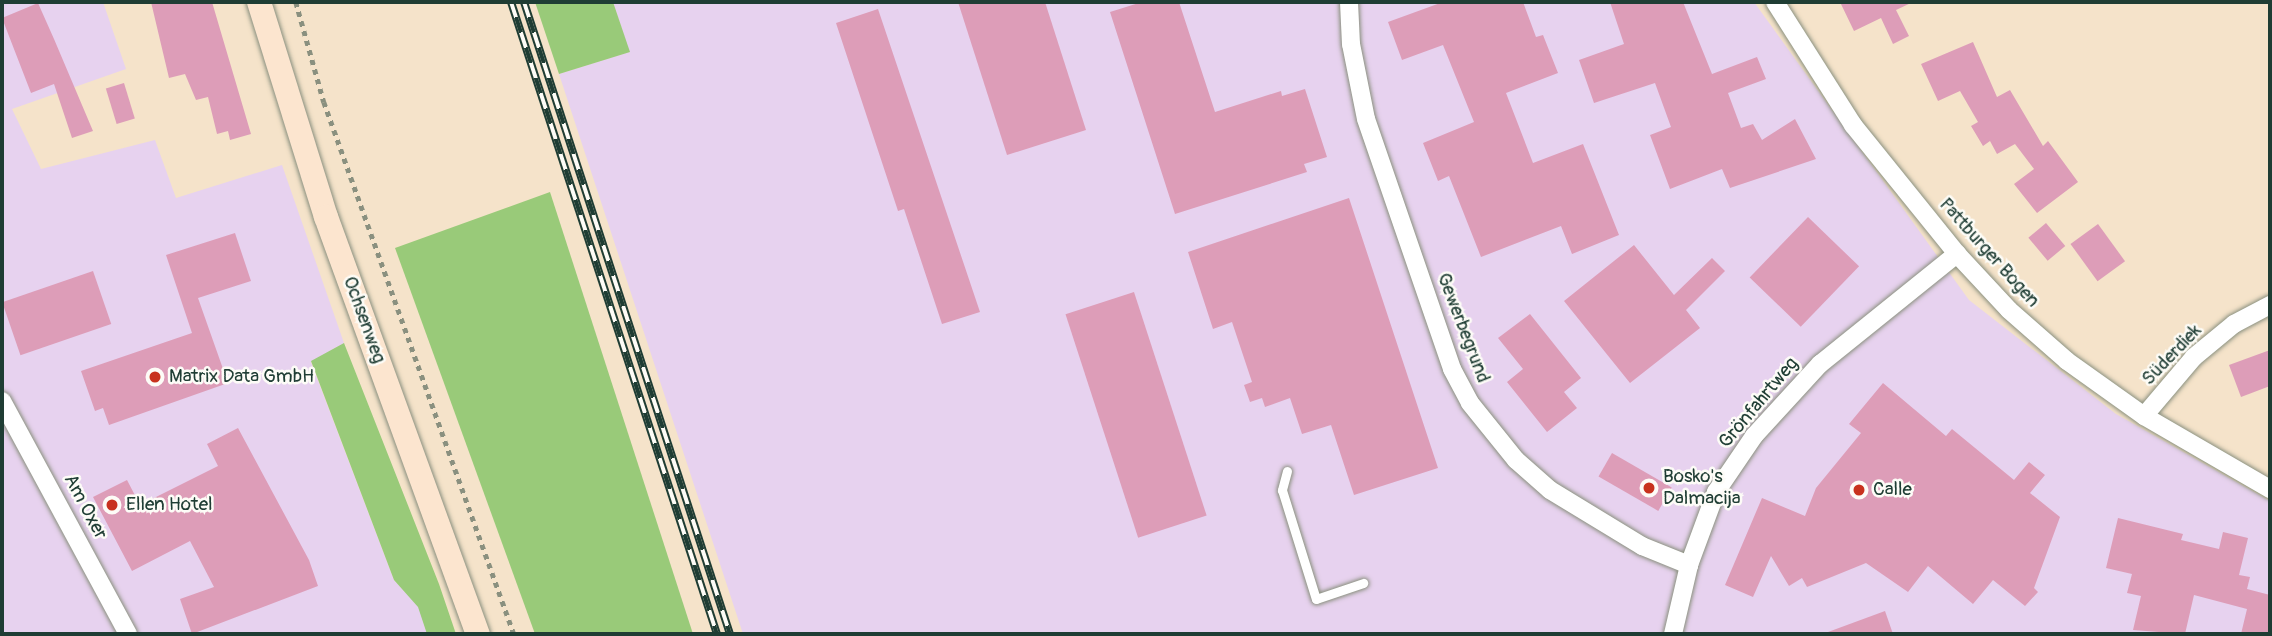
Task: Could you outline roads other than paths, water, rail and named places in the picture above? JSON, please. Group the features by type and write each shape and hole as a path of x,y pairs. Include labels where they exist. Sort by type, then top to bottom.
{"main road":[{"name":"Ochsenweg","path":"259,2 326,217 478,634"}],"street":[{"name":"Gewerbegrund","path":"1349,2 1351,44 1366,120 1452,369 1470,403 1516,460 1550,489 1642,546 1689,565"},
{"name":"Pattburger Bogen","path":"1775,2 1853,125 1957,254 2008,310 2067,361 2144,416 2270,489"},
{"name":"Grönfahrtweg","path":"1673,634 1689,565 1716,492 1754,436 1820,364 1957,254"},
{"name":"Süderdiek","path":"2144,416 2194,357 2234,324 2270,305"},
{"name":"Am Oxer","path":"2,401 128,634"}],"lane":[{"path":"1287,471 1282,490 1317,599 1363,583"}],"railway":[{"path":"511,2 717,634"},
{"path":"524,2 730,634"}],"place":[{"name":"Matrix Data GmbH","path":"155,377"},
{"name":"Bosko's Dalmacija","path":"1649,488"},
{"name":"Calle","path":"1859,490"},
{"name":"Ellen Hotel","path":"112,505"}]}
